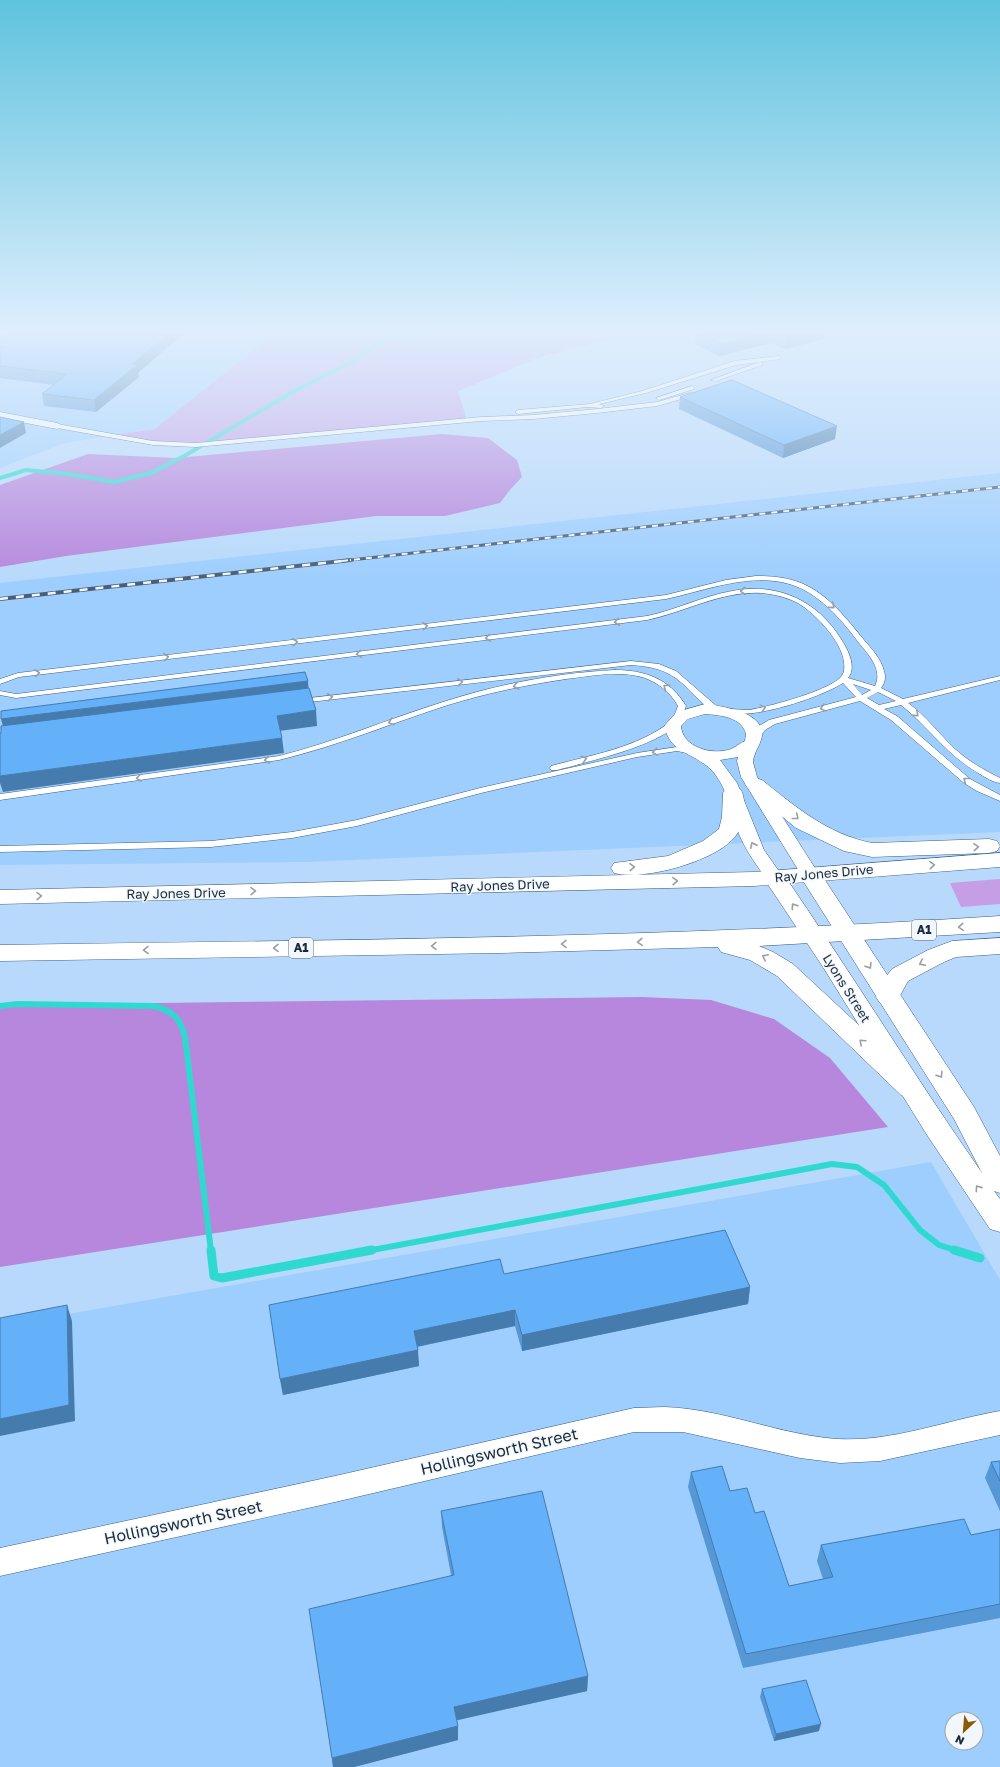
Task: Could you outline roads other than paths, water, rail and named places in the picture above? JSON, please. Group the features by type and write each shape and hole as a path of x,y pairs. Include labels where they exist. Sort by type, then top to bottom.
{"main road":[{"path":"755,784 803,823 852,846 880,850 1000,845"},
{"path":"342,890 423,875 648,867 673,863 697,854 718,841 728,832 732,821 733,793"},
{"name":"Ray Jones Drive","path":"0,897 342,890 811,876 893,867 1000,860"},
{"path":"811,876 888,997 966,1114 1000,1182"},
{"name":"Lyons Street","path":"774,877 813,935 910,1088 1000,1220"},
{"name":"A1","path":"0,953 678,941 914,931 1000,924"},
{"path":"678,941 743,948 767,957 785,970 910,1088"},
{"path":"888,997 894,982 900,975 936,956 952,949 1000,946"}],"street":[{"path":"8,416 57,426"},
{"path":"675,721 694,711 721,710 743,718 751,725 755,732 753,742 745,761 749,777 755,784 811,876"},
{"name":"Lyons Street","path":"675,721 671,731 674,739 682,746 713,762 729,782 754,847 774,877"},
{"path":"697,753 720,756 737,753 753,742"},
{"name":"Hollingsworth Street","path":"0,1562 335,1489 634,1420 658,1418 683,1420 809,1448 840,1452 870,1451 1000,1423"}],"lane":[{"path":"481,419 494,416"},
{"path":"57,426 134,440 196,445 520,416"},
{"path":"1,681 25,674 677,595 747,578 777,579 800,585 820,597 838,612 877,661 881,672 881,681 876,689 861,698 772,722 762,728 753,742"},
{"path":"0,693 10,696 50,692 653,617 729,592 761,591 781,595 804,604 811,609 836,637 844,649 848,662 847,675 837,685 821,692 749,712 721,710 707,703 682,677 676,673 663,667 631,663 293,702"},
{"path":"640,600 651,601 660,607 660,613 653,617"},
{"path":"0,797 279,758 302,753 430,708 476,695 554,678 617,672 647,676 665,686 678,698 682,706 675,721 666,731 646,740 480,791"},
{"path":"878,708 1000,678"},
{"path":"844,679 876,689 903,703 930,726 947,746 960,757 987,775 1000,781"},
{"path":"844,679 861,698 894,718 967,781 1000,798"},
{"path":"0,849 212,844 257,840 357,823 480,791 643,754 677,749 697,753"}],"waterway":[{"path":"0,478 26,470 68,474 114,482 151,473 186,455 251,416"},
{"path":"0,1006 17,1004 154,1006 166,1010 175,1016 181,1025 185,1037 211,1251"},
{"path":"367,1251 832,1164 857,1167 884,1185 920,1230 939,1245 958,1251"},
{"path":"211,1250 214,1276 222,1278 372,1250"},
{"path":"954,1250 980,1258"}],"railway":[{"path":"342,561 1000,487"},
{"path":"342,561 351,560"},
{"path":"0,599 342,561"}]}
